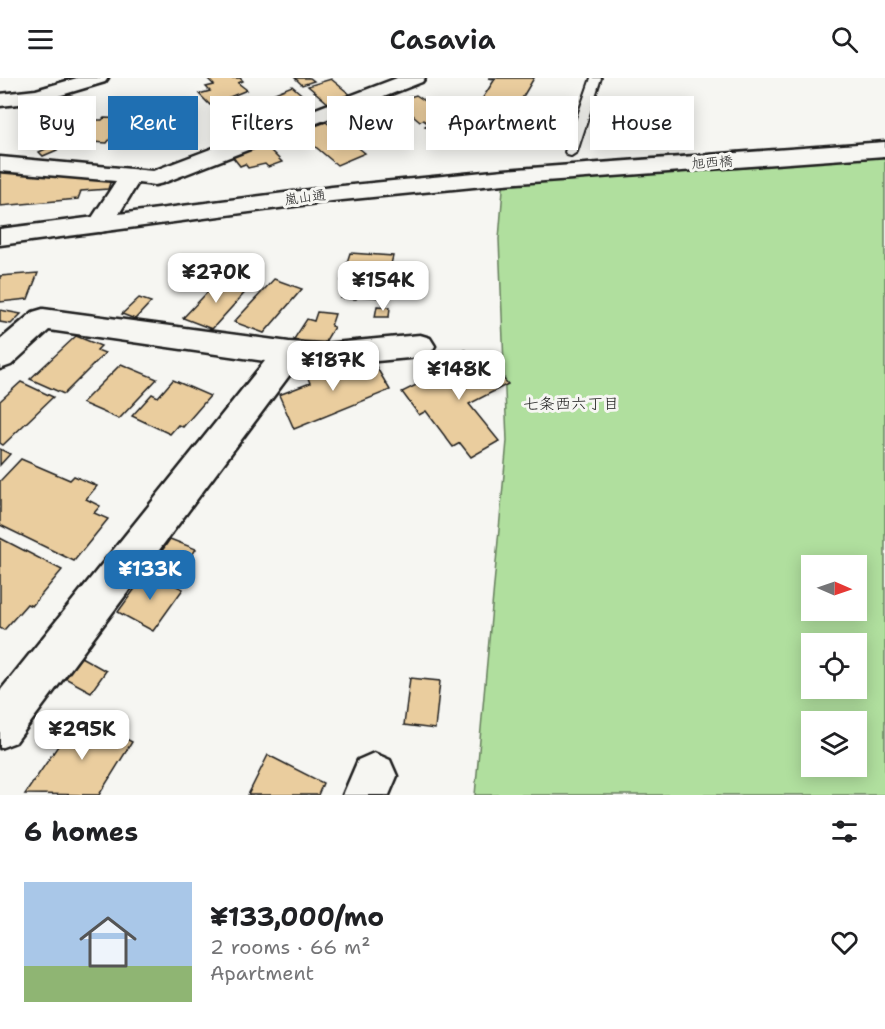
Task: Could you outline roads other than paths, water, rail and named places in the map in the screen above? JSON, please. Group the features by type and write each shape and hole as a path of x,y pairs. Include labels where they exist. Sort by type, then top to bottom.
{"street":[{"path":"0,99 19,78"},
{"path":"0,99 38,96 98,78"},
{"path":"0,164 156,178 415,78"},
{"name":"旭西橋","path":"610,169 885,149"},
{"name":"嵐山通","path":"0,237 332,194 610,169"},
{"path":"100,224 132,175"},
{"path":"0,357 43,319 289,353 323,355 420,346"},
{"path":"0,726 289,353"}],"lane":[{"path":"571,152 596,78"}],"district":[{"name":"七条西六丁目","path":"571,403"}]}
